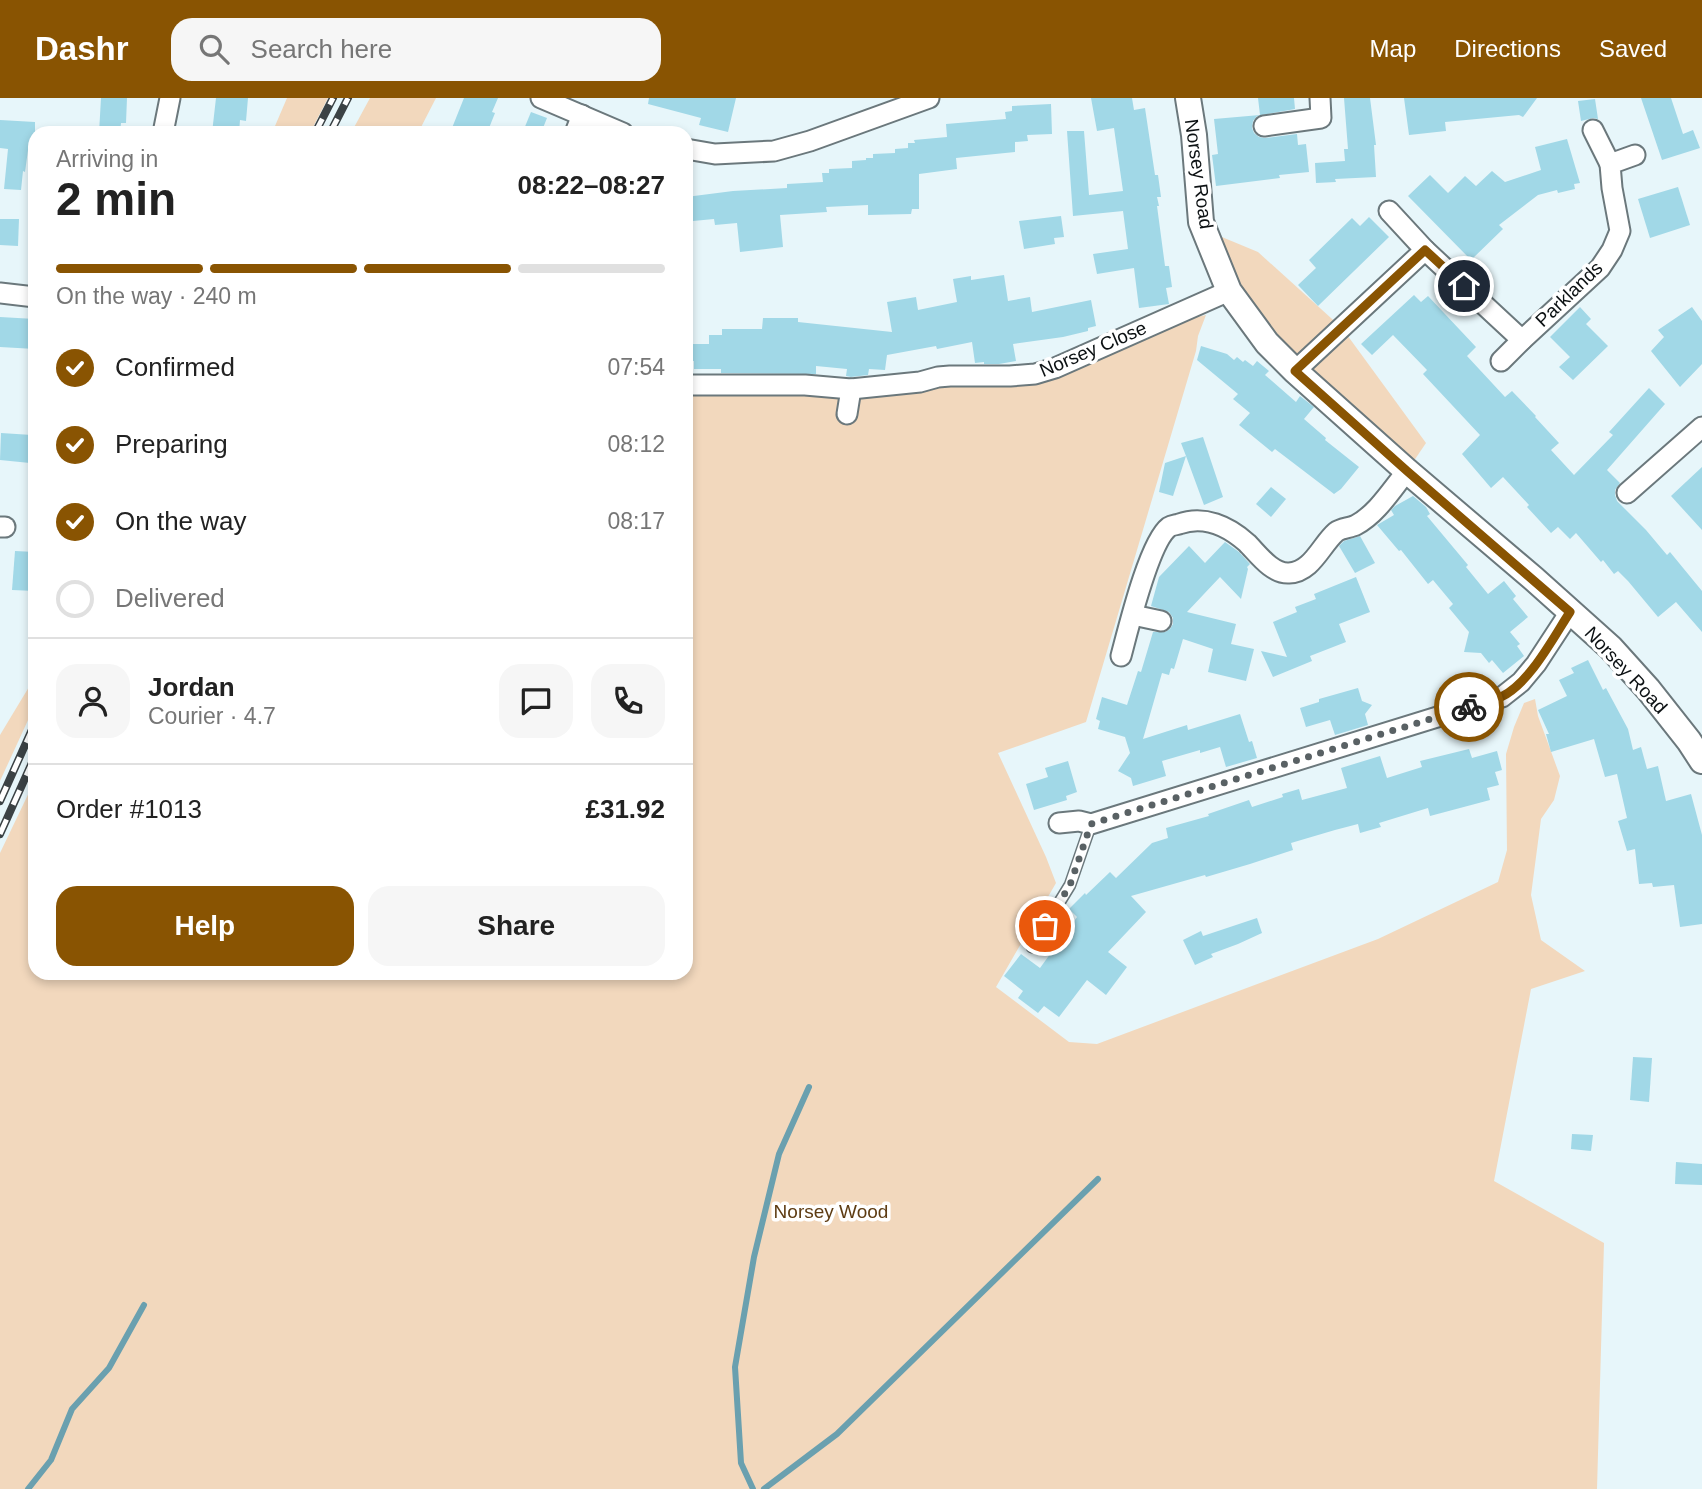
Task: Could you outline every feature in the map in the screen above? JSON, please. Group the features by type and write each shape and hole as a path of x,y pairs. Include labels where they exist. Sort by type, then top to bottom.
{"street":[{"path":"164,126 170,98"},
{"path":"541,98 578,124"},
{"path":"693,150 715,154 774,151 929,98"},
{"name":"Norsey Road","path":"1188,98 1195,135 1201,222 1229,291 1267,343 1407,471 1611,648 1648,689 1702,761"},
{"path":"1264,126 1321,118 1320,98"},
{"name":"Parklands","path":"1501,361 1600,268 1620,231 1610,164 1593,130"},
{"path":"1610,164 1635,155"},
{"name":"Parklands","path":"1389,211 1425,250 1522,340"},
{"path":"1295,371 1425,250"},
{"name":"Norsey Close","path":"693,385 805,385 850,389 920,382 938,377 950,367 1010,376 1035,374 1055,368 1229,291"},
{"path":"0,293 28,296"},
{"path":"847,414 850,389"},
{"path":"1627,492 1702,427"},
{"path":"1121,656 1153,550 1169,527 1191,520 1219,525 1244,541 1275,570 1284,573 1297,572 1318,554 1337,530 1355,526 1372,513 1407,471"},
{"path":"1059,823 1079,821 1091,824 1502,697 1521,682 1536,664 1570,612"},
{"path":"1133,615 1161,621"}],"lane":[{"path":"1032,947 1070,885 1091,824"}],"green space":[{"path":"287,98 328,98 314,126 275,126"},
{"path":"370,98 436,98 422,126 355,126"},
{"path":"1205,230 1258,252 1342,328 1426,443 1407,471 1267,343"},
{"name":"Norsey Wood","path":"1206,315 1086,722 998,753 1056,883 996,987 1069,1042 1097,1044 1378,939 1498,882 1507,850 1506,754 1524,703 1535,699 1538,716 1560,776 1554,800 1541,819 1531,895 1541,940 1585,971 1531,989 1494,1181 1604,1243 1597,1489 0,1489 0,853 28,795 28,980 693,980 693,393 936,384 1063,372"},
{"path":"28,689 28,720 0,781 0,735"}],"building":[{"path":"101,98 127,98 126,123 121,123 121,126 99,126"},
{"path":"216,98 248,98 246,121 240,120 240,126 213,126"},
{"path":"464,98 498,98 490,126 453,126"},
{"path":"649,98 736,98 728,132 699,125 701,118 648,104"},
{"path":"1091,98 1132,98 1134,110 1145,108 1161,197 1157,197 1157,206 1165,266 1169,266 1172,287 1166,288 1169,304 1139,308 1134,268 1097,274 1093,254 1128,249 1123,211 1073,216 1067,131 1084,131 1089,195 1123,191 1114,128 1097,131"},
{"path":"1258,98 1294,98 1295,109 1257,116 1252,128 1259,137 1265,138 1297,134 1298,145 1306,144 1309,172 1216,186 1212,155 1218,154 1214,119 1260,115"},
{"path":"1344,98 1370,98 1376,145 1376,177 1316,183 1315,163 1345,161 1344,149 1348,149"},
{"path":"1404,98 1537,98 1523,117 1519,115 1445,122 1446,131 1409,135"},
{"path":"1641,98 1671,98 1683,134 1693,130 1700,148 1662,160"},
{"path":"1595,99 1598,119 1581,121 1578,101"},
{"path":"1051,104 1052,134 1027,135 1028,141 1015,142 1015,152 956,158 957,169 919,174 919,209 912,209 911,214 868,215 868,205 826,207 827,212 780,215 783,247 740,252 737,223 715,225 714,219 693,221 693,196 823,182 822,173 829,173 829,169 852,168 852,161 873,158 873,154 895,153 895,149 908,148 908,143 915,143 914,140 947,137 946,124 1006,119 1005,112 1012,111 1012,106"},
{"path":"531,112 547,118 544,126 525,126"},
{"path":"0,120 35,122 35,126 28,126 28,150 21,190 4,189 8,149 0,148"},
{"path":"1567,139 1580,183 1574,184 1575,189 1538,195 1499,225 1503,229 1471,260 1408,196 1430,175 1448,193 1465,176 1476,186 1492,171 1505,182 1541,170 1535,147"},
{"path":"1678,187 1690,225 1650,238 1638,199"},
{"path":"1061,216 1064,237 1054,238 1055,244 1024,249 1019,221"},
{"path":"1369,217 1389,237 1318,306 1298,285 1316,268 1309,260 1352,218 1360,226"},
{"path":"0,219 19,219 18,246 0,245"},
{"path":"1004,275 1008,301 1030,297 1032,312 1091,300 1096,326 1088,328 1088,331 1063,337 1013,344 1016,361 999,364 975,363 972,342 887,355 885,370 869,369 868,375 851,377 846,376 847,369 816,366 816,374 721,373 721,369 694,369 693,344 709,344 709,335 722,335 722,329 762,329 763,318 798,318 798,322 892,332 887,302 916,297 918,310 957,302 953,279 971,276 971,280"},
{"path":"1414,295 1421,302 1428,296 1476,347 1467,356 1505,397 1512,391 1536,416 1559,443 1551,450 1574,475 1613,435 1609,432 1649,388 1665,404 1607,470 1620,483 1615,490 1617,501 1667,555 1670,552 1702,591 1702,632 1676,602 1658,617 1628,581 1618,571 1614,574 1603,560 1601,562 1576,533 1570,539 1558,527 1551,533 1503,477 1491,488 1462,454 1480,435 1423,374 1427,370 1393,335 1372,355 1361,344"},
{"path":"1580,307 1591,319 1586,324 1608,346 1573,380 1559,367 1570,357 1550,337"},
{"path":"1692,307 1702,321 1702,364 1680,387 1651,351 1664,337 1658,330"},
{"path":"0,317 28,319 28,349 0,347"},
{"path":"1201,346 1227,354 1234,360 1237,357 1243,362 1245,360 1253,366 1257,361 1269,371 1265,375 1296,402 1300,396 1314,407 1304,419 1359,467 1341,489 1334,494 1275,449 1272,452 1239,425 1250,413 1233,399 1238,394 1197,360"},
{"path":"1,433 28,435 28,463 0,460"},
{"path":"1203,437 1223,497 1204,505 1181,443"},
{"path":"1186,456 1173,496 1159,492 1165,463"},
{"path":"1702,467 1702,530 1671,496"},
{"path":"1271,487 1286,499 1271,517 1256,504"},
{"path":"1413,496 1426,507 1430,514 1427,516 1468,565 1466,567 1488,594 1504,581 1516,596 1513,599 1528,617 1510,632 1520,644 1517,646 1524,656 1503,673 1492,660 1489,663 1481,653 1464,652 1469,632 1449,608 1453,604 1433,580 1428,584 1377,525 1394,515 1391,510 1395,506"},
{"path":"1360,536 1375,563 1355,573 1339,546 1344,541"},
{"path":"1225,542 1250,564 1247,567 1241,599 1220,577 1187,612 1236,624 1231,644 1254,649 1246,681 1208,672 1213,649 1183,639 1174,669 1171,668 1169,675 1162,673 1143,739 1187,725 1188,730 1240,714 1257,758 1226,767 1220,747 1200,753 1200,750 1162,761 1166,776 1133,786 1131,778 1118,771 1130,753 1125,737 1098,729 1100,721 1096,719 1102,697 1127,705 1138,671 1141,672 1153,632 1165,632 1173,624 1169,612 1151,606 1159,577 1189,546 1205,563"},
{"path":"15,551 28,552 28,591 12,590"},
{"path":"1356,577 1370,612 1339,624 1346,642 1310,656 1312,661 1273,677 1261,651 1287,657 1273,622 1297,612 1295,607 1316,599 1314,594"},
{"path":"1588,660 1628,729 1633,750 1641,747 1647,769 1658,766 1666,801 1691,794 1702,835 1702,924 1680,927 1674,885 1653,887 1652,883 1639,884 1635,849 1627,851 1618,821 1627,818 1617,774 1605,777 1594,739 1551,752 1546,734 1549,734 1538,710 1567,696 1559,680 1574,673 1571,668"},
{"path":"1358,688 1362,701 1372,705 1365,714 1368,725 1335,735 1330,720 1306,727 1300,708 1319,702 1319,699"},
{"path":"1469,749 1472,758 1497,751 1502,770 1495,772 1499,785 1487,788 1490,800 1430,816 1428,808 1379,823 1381,827 1360,833 1358,824 1335,830 1291,843 1293,850 1250,864 1131,896 1146,912 1108,952 1127,967 1106,995 1087,980 1059,1017 1044,1006 1038,1013 1018,998 1023,991 1004,976 1021,954 1040,968 1077,917 1069,909 1110,872 1116,878 1152,843 1168,838 1166,828 1209,816 1208,814 1249,800 1252,807 1299,789 1302,800 1347,788 1341,768 1380,756 1387,778 1422,767 1420,761"},
{"path":"1068,761 1077,792 1066,796 1067,800 1034,810 1026,784 1048,777 1045,768"},
{"path":"1257,918 1262,933 1211,954 1213,957 1195,965 1183,940 1201,931 1203,936"},
{"path":"1633,1057 1652,1058 1649,1102 1630,1100"},
{"path":"1572,1134 1593,1135 1591,1151 1571,1149"},
{"path":"1676,1162 1702,1164 1702,1185 1675,1184"}],"waterway":[{"path":"753,1489 741,1463 735,1367 754,1257 779,1154 809,1087"},
{"path":"764,1489 837,1434 1098,1179"},
{"path":"28,1489 51,1460 72,1409 109,1368 144,1305"}],"railway":[{"path":"319,126 333,98"},
{"path":"334,126 348,98"},
{"path":"0,801 28,739"},
{"path":"0,834 28,772"}],"way so far":[{"path":"1045,926 1070,885 1091,824 1469,707"}],"route":[{"path":"1464,286 1425,250 1295,371 1570,612 1521,682 1502,697 1469,707"}]}
